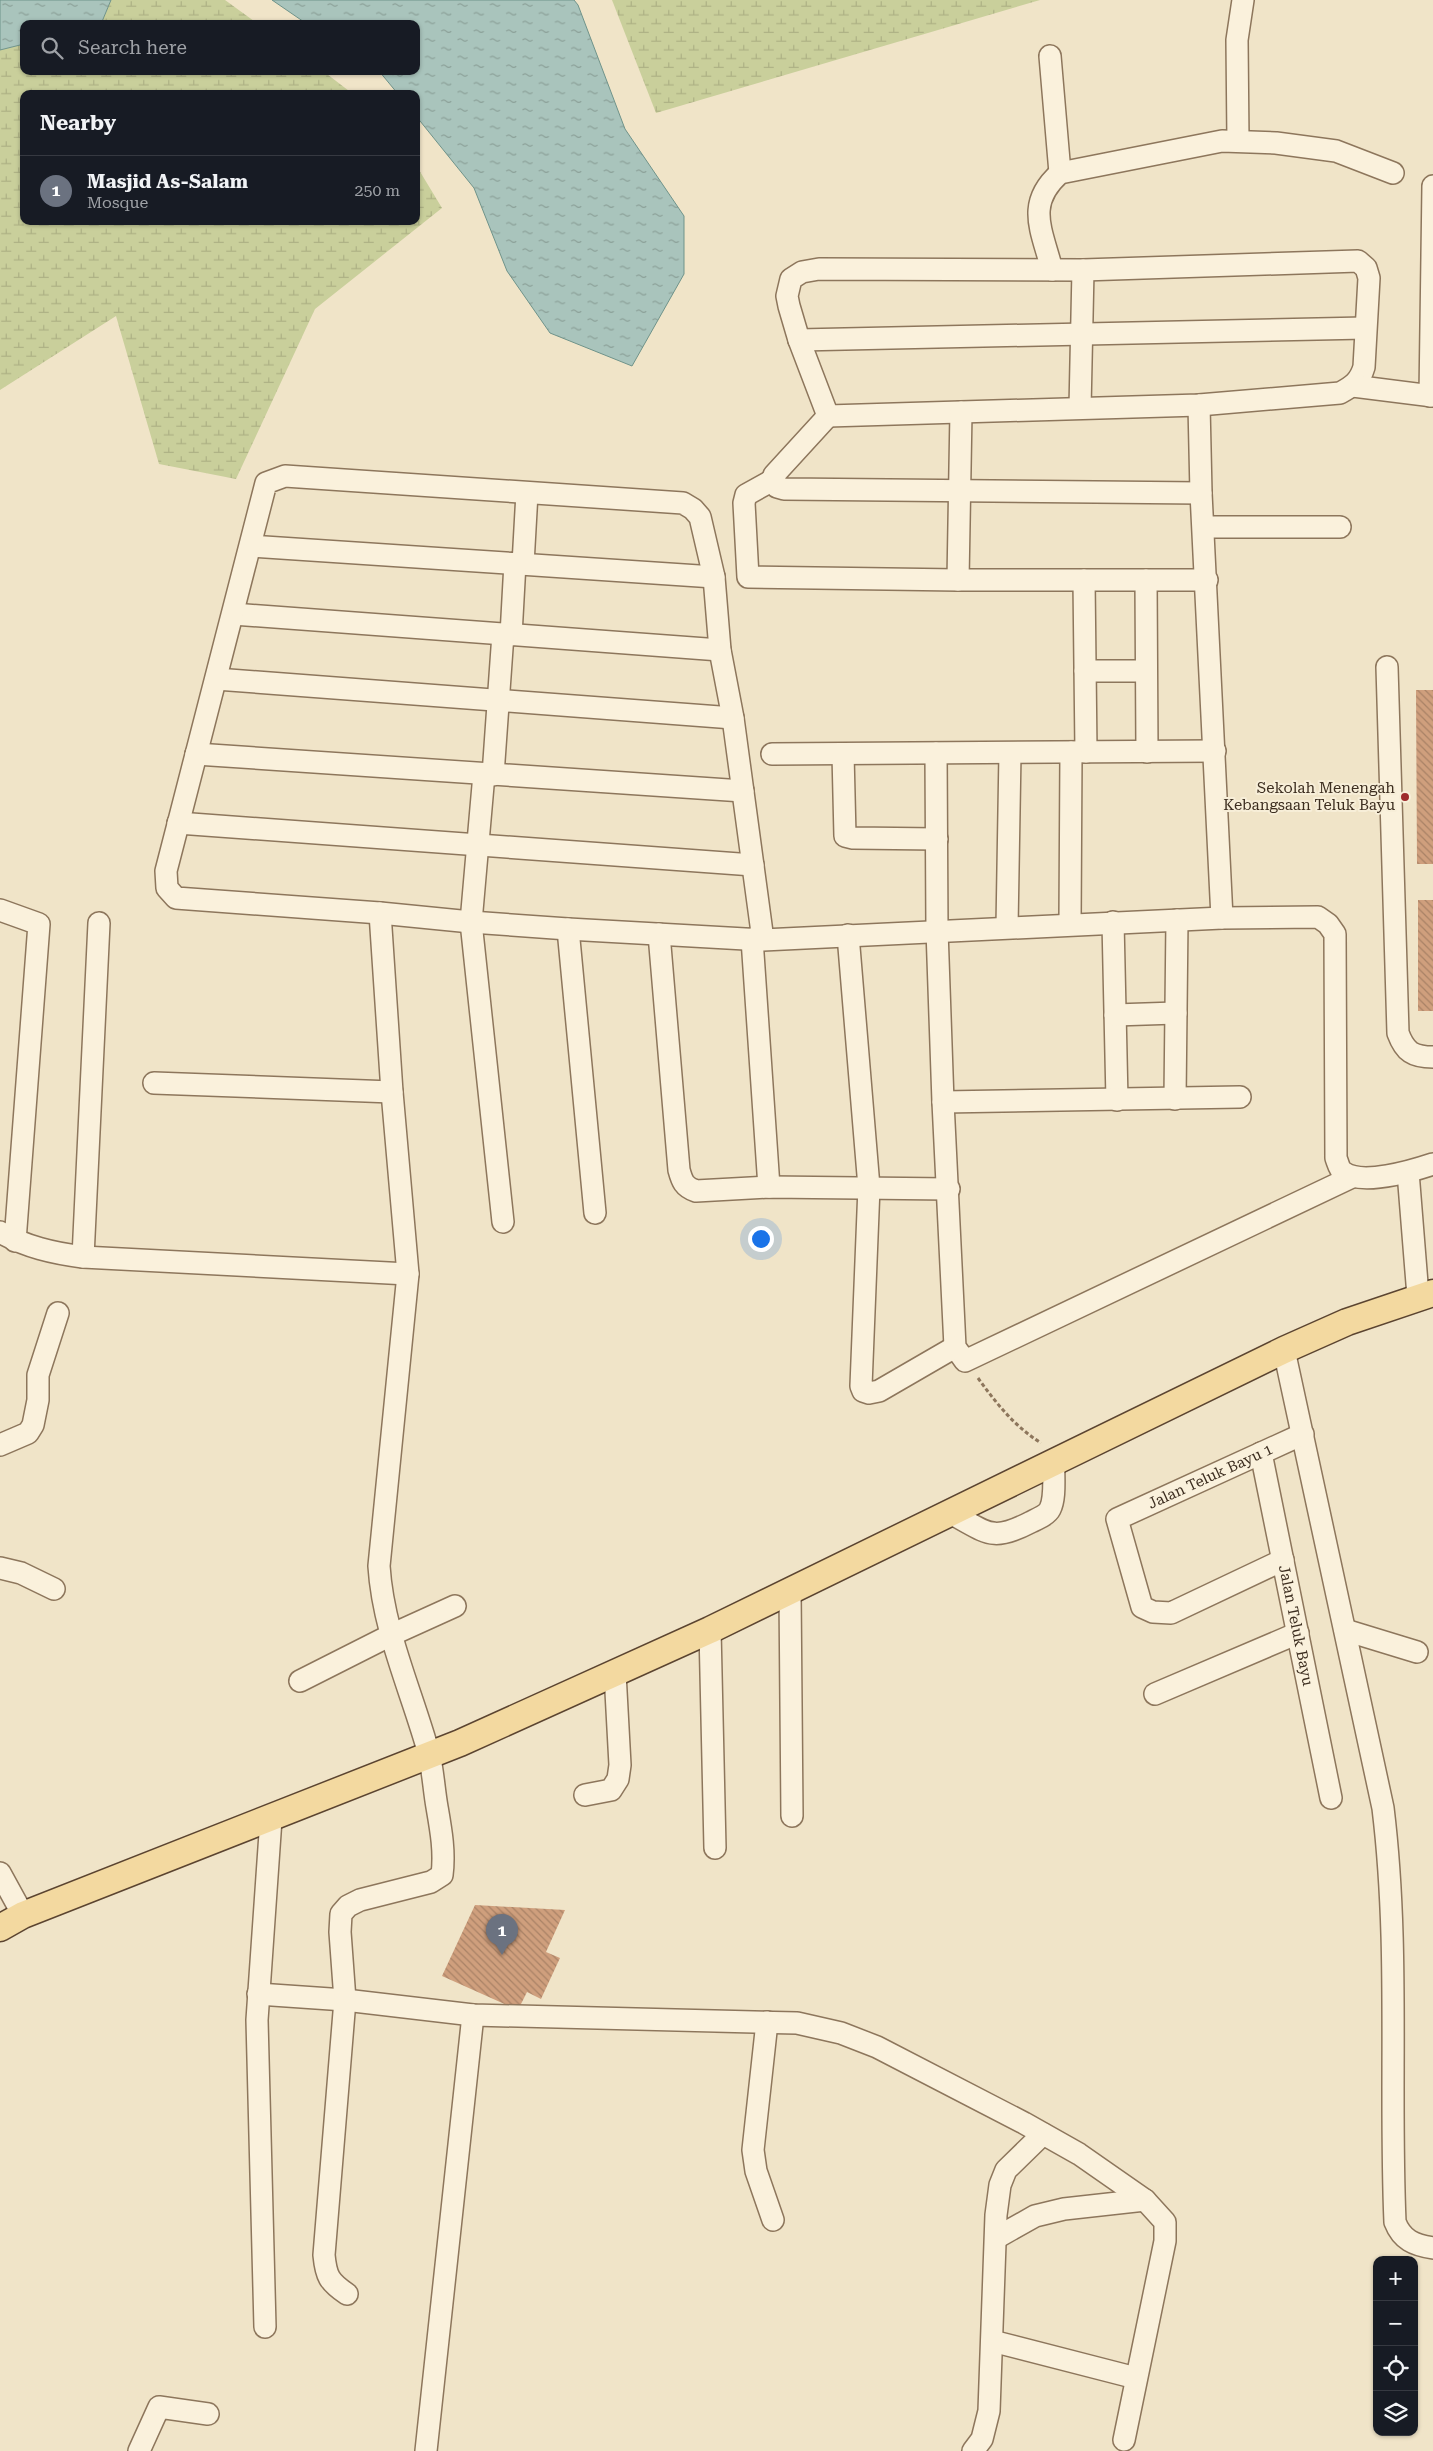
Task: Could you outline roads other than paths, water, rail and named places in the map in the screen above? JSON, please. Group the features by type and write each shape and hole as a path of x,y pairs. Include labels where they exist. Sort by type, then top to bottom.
{"main road":[{"path":"0,1928 23,1915 429,1756 710,1630 1284,1350 1347,1322 1426,1294"}],"street":[{"path":"1238,141 1237,40 1243,0"},
{"path":"1050,56 1060,173"},
{"path":"1052,270 1038,212 1040,198 1047,184 1060,173 1193,145 1238,141 1302,145 1336,151 1393,173"},
{"path":"1353,386 1432,396 1433,186"},
{"path":"828,416 799,340 787,296 791,279 802,272 819,269 1083,270 1358,261 1366,268 1369,278 1364,367 1361,378 1353,386 1340,393 1199,405 828,416 774,475 773,480 746,495 744,503 748,576 958,580 1207,580"},
{"path":"1080,408 1083,270"},
{"path":"799,340 1365,328"},
{"path":"1199,405 1201,493 1205,528 1222,918"},
{"path":"958,580 961,412"},
{"path":"769,1187 758,939 753,866 733,718 720,650 714,576 700,517 693,509 683,503 285,476 266,483 166,871 166,888 176,898 380,912 471,922 568,929 758,939 1113,922 1318,917 1328,924 1335,934 1336,1158 1340,1170 1352,1177 1363,1178 1408,1172 1433,1164"},
{"path":"773,480 777,487 784,489 1201,493"},
{"path":"504,1222 471,922 476,846 519,564 527,493"},
{"path":"1205,528 1340,527"},
{"path":"251,546 714,576"},
{"path":"1070,924 1085,671 1084,580"},
{"path":"1146,580 1147,752"},
{"path":"233,614 720,650"},
{"path":"1386,667 1398,1033 1402,1045 1412,1054 1433,1057"},
{"path":"1085,671 1146,671"},
{"path":"216,679 733,718"},
{"path":"772,754 1214,752"},
{"path":"936,753 937,930 943,1102 949,1189 955,1347 965,1360 1352,1177"},
{"path":"1007,927 1010,753"},
{"path":"196,754 743,791"},
{"path":"843,754 845,836 853,838 937,839"},
{"path":"178,823 753,866"},
{"path":"0,910 39,924 8,1236 49,1252 83,1257 408,1274"},
{"path":"347,2294 332,2284 325,2271 324,2255 345,2000 340,1932 341,1914 348,1906 360,1900 431,1882 442,1875 443,1844 429,1756 391,1635 380,1588 379,1566 408,1274 392,1092 380,912"},
{"path":"1175,1099 1177,920"},
{"path":"1113,922 1117,1100"},
{"path":"83,1257 99,923"},
{"path":"568,929 595,1213"},
{"path":"659,934 682,1180 687,1188 696,1190 769,1187 949,1189"},
{"path":"848,935 869,1187 861,1386 863,1391 869,1393 879,1391 955,1347"},
{"path":"1115,1015 1176,1013"},
{"path":"154,1083 392,1092"},
{"path":"943,1102 1240,1097"},
{"path":"1408,1172 1412,1224 1426,1294"},
{"path":"0,1446 28,1433 33,1425 38,1400 38,1375 58,1314"},
{"path":"1284,1350 1383,1808 1390,1862 1394,1963 1395,2222 1400,2234 1418,2246 1433,2248"},
{"name":"Jalan Teluk Bayu 1","path":"1283,1560 1171,1613 1154,1612 1142,1607 1117,1519 1302,1434"},
{"name":"Jalan Teluk Bayu","path":"1261,1453 1331,1798"},
{"path":"950,1513 990,1533 1011,1532 1050,1510 1059,1460"},
{"path":"0,1568 21,1573 54,1589"},
{"path":"790,1592 792,1816"},
{"path":"300,1681 391,1635 455,1606"},
{"path":"710,1630 715,1848"},
{"path":"1345,1630 1417,1652"},
{"path":"1155,1694 1298,1633"},
{"path":"585,1795 611,1790 618,1779 620,1766 615,1673"},
{"path":"265,2327 258,2096 258,1994 271,1819"},
{"path":"0,1873 23,1915"},
{"path":"258,1994 345,2000 473,2015 767,2022 816,2026 868,2044 1043,2134 1079,2154 1145,2200 1158,2211 1165,2222 1165,2241 1124,2440"},
{"path":"426,2451 473,2015"},
{"path":"767,2022 753,2150 756,2171 773,2220"},
{"path":"973,2451 982,2439 989,2411 1000,2185 1006,2170 1043,2134"},
{"path":"996,2238 1035,2216 1064,2210 1145,2200"},
{"path":"992,2341 1136,2378"},
{"path":"139,2451 158,2407 208,2414"}],"water":[{"path":"0,0 111,0 103,20 20,20 20,45 0,50"},
{"path":"272,0 574,0 578,5 625,129 684,216 684,274 632,366 550,333 507,271 474,188 420,121 420,90 395,90 382,75 420,75 420,20 301,20"}],"place":[{"name":"Sekolah Menengah Kebangsaan Teluk Bayu","path":"1405,797"},
{"name":"Masjid As-Salam","path":"502,1955"}]}
